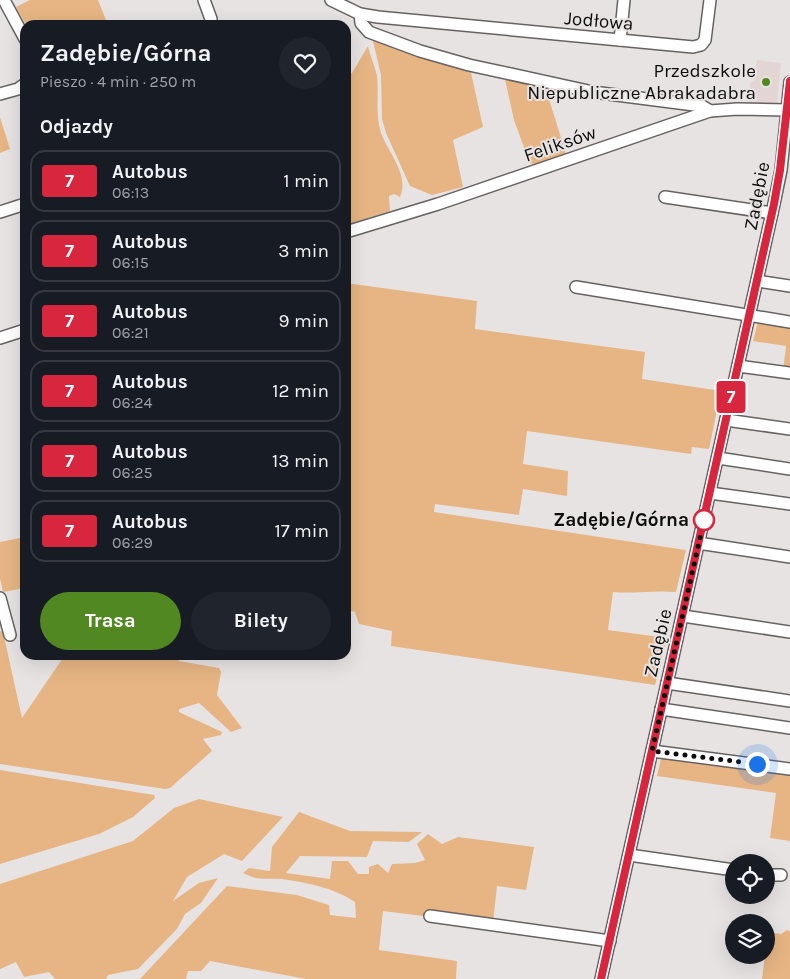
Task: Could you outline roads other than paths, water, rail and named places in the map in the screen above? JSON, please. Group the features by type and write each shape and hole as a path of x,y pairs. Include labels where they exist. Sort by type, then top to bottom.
{"street":[{"path":"4,0 20,30"},
{"path":"204,0 211,19"},
{"name":"Jodłowa","path":"331,0 360,14 685,46 701,45 706,36 710,0"},
{"path":"620,40 624,0"},
{"path":"360,14 361,23 369,32 420,51 461,63 542,83 614,95 702,106 710,112"},
{"path":"0,94 20,88"},
{"name":"Zadębie","path":"601,979 758,281 780,170 790,90"},
{"name":"Feliksów","path":"351,230 438,204 710,112 730,109 788,110"},
{"path":"664,197 772,213"},
{"path":"0,212 20,206"},
{"path":"758,281 790,286"},
{"path":"576,287 790,322"},
{"path":"0,337 20,331"},
{"path":"738,366 790,373"},
{"path":"726,420 790,429"},
{"path":"718,458 790,469"},
{"path":"710,492 790,504"},
{"path":"698,544 790,557"},
{"path":"0,598 10,635"},
{"path":"683,616 790,632"},
{"path":"667,683 790,701"},
{"path":"661,710 790,728"},
{"path":"652,751 790,769"},
{"path":"629,855 725,869"},
{"path":"775,875 781,875"},
{"path":"430,916 610,941"}],"place":[{"name":"Przedszkole Niepubliczne Abrakadabra","path":"766,82"},
{"name":"Zadębie/Górna","path":"704,520"}]}
